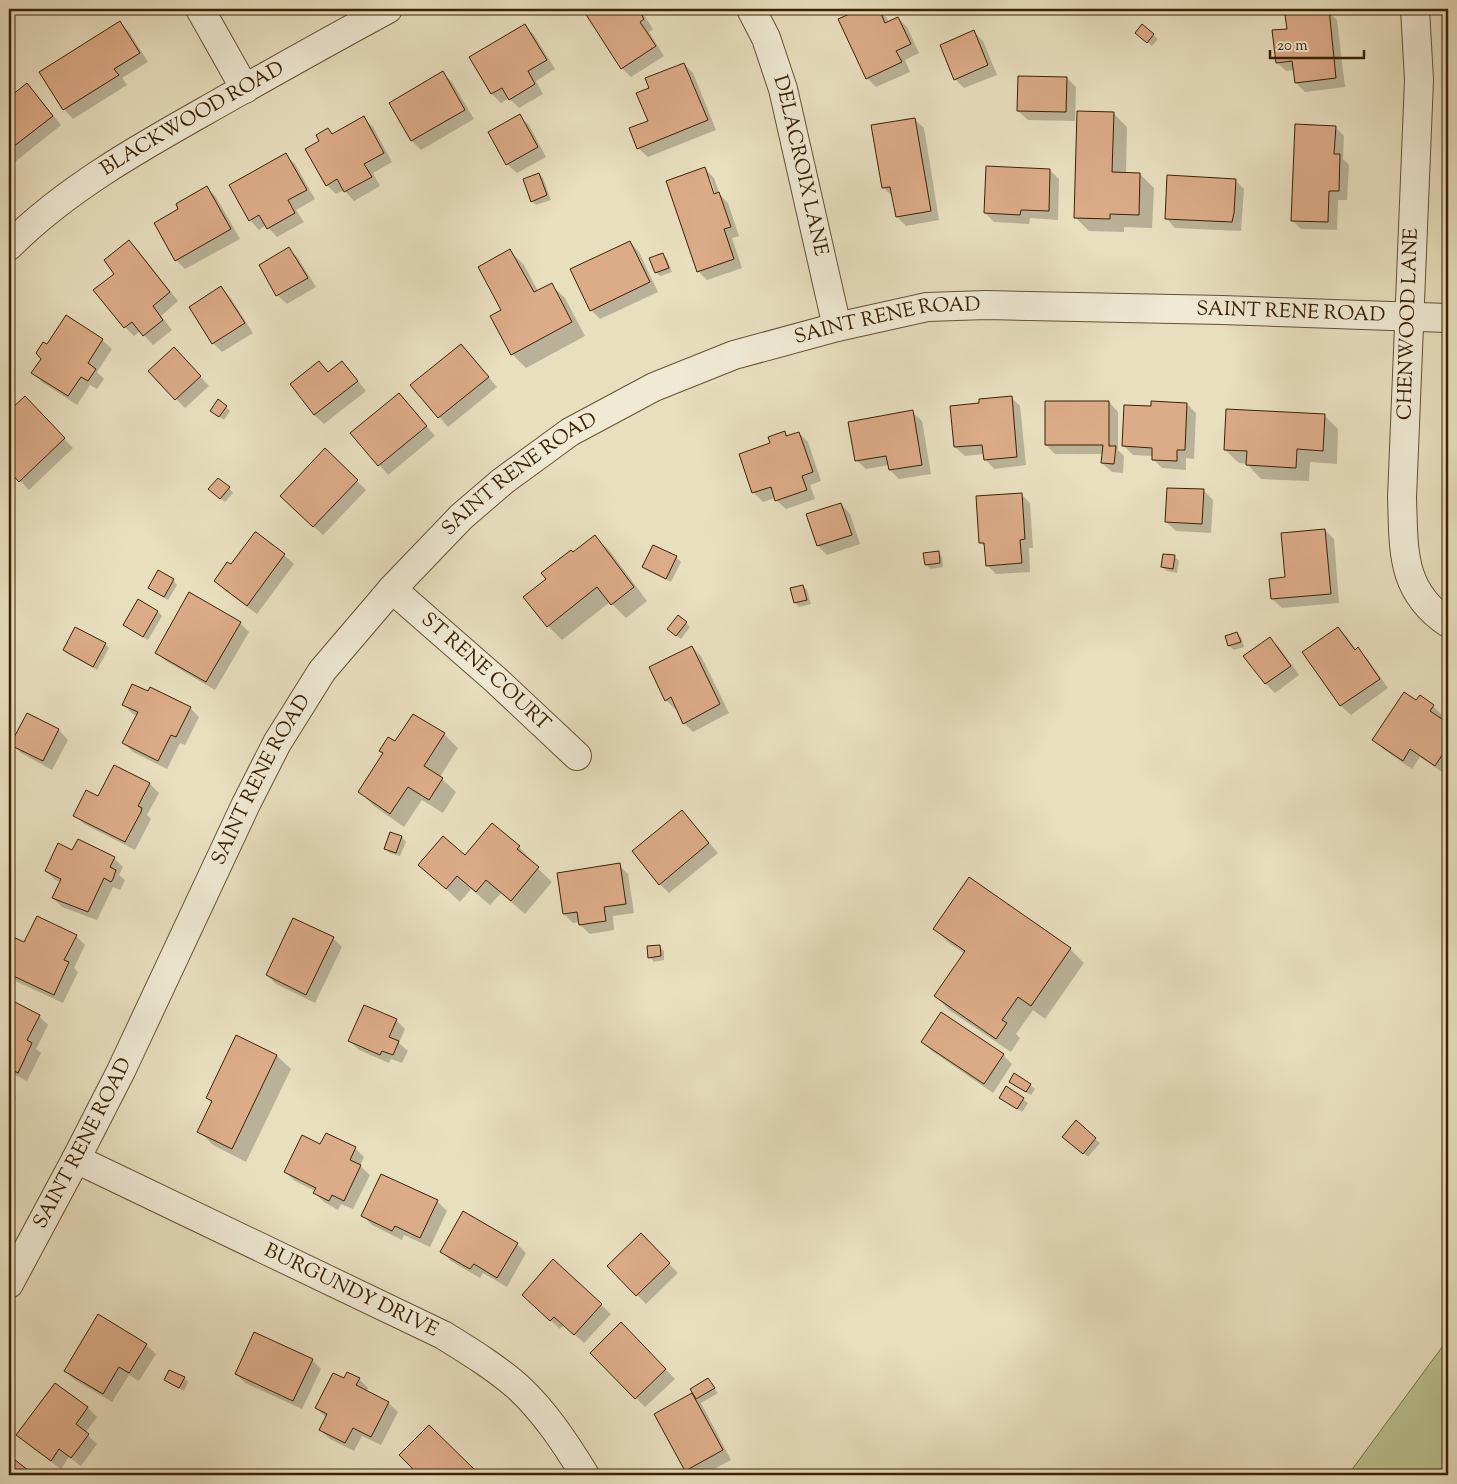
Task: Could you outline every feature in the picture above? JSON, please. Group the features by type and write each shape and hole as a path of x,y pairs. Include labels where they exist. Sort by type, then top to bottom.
{"street":[{"path":"200,9 244,89"},
{"name":"BLACKWOOD ROAD","path":"9,246 35,222 81,186 159,136 388,9"},
{"name":"DELACROIX LANE","path":"750,9 766,38 783,89 837,327"},
{"name":"CHENWOOD LANE","path":"1415,9 1419,80 1402,498 1404,547 1408,573 1418,595 1448,624"},
{"name":"SAINT RENE ROAD","path":"9,1284 121,1071 277,742 322,671 392,590 461,517 503,481 570,432 654,386 734,355 837,327 927,307 986,304 1448,318"},
{"name":"ST RENE COURT","path":"392,590 496,680 577,756"},
{"name":"BURGUNDY DRIVE","path":"76,1159 443,1335 479,1357 518,1388 540,1411 564,1442 585,1475"}],"green space":[{"path":"1448,1339 1448,1475 1348,1475"}],"building":[{"path":"592,9 638,9 644,19 640,22 656,46 621,69 585,13"},
{"path":"861,9 879,9 885,23 898,17 911,44 896,51 902,62 866,79 838,19"},
{"path":"1329,9 1336,78 1295,83 1292,61 1276,63 1272,30 1287,29 1285,15"},
{"path":"120,21 140,53 114,69 119,75 63,110 39,72"},
{"path":"525,24 547,60 528,71 535,84 509,100 502,88 491,94 469,57"},
{"path":"1142,24 1154,34 1147,43 1135,33"},
{"path":"974,30 988,65 954,80 940,45"},
{"path":"684,63 708,120 637,149 629,128 648,121 636,93 649,88 645,78"},
{"path":"443,71 465,110 411,141 389,103"},
{"path":"1018,76 1067,77 1066,112 1017,111"},
{"path":"27,83 53,116 9,150 9,91 12,95"},
{"path":"1077,111 1114,112 1112,172 1140,173 1139,215 1110,214 1110,219 1074,218"},
{"path":"520,114 538,147 506,165 488,132"},
{"path":"364,116 384,153 364,164 372,177 344,192 337,179 326,186 305,149 319,141 316,135 328,128 332,134"},
{"path":"915,118 931,211 896,217 890,187 882,188 871,125"},
{"path":"1295,124 1336,126 1334,154 1340,154 1339,191 1329,191 1328,222 1291,221"},
{"path":"286,153 307,190 288,200 295,213 267,229 259,215 249,221 229,185"},
{"path":"986,166 1050,169 1049,211 1021,210 1020,215 984,213"},
{"path":"705,167 714,194 719,192 731,227 724,229 734,259 697,272 666,181"},
{"path":"539,173 547,195 531,202 523,179"},
{"path":"1167,175 1236,179 1232,222 1165,219"},
{"path":"207,186 231,229 175,261 154,223 178,209 176,204"},
{"path":"129,240 170,292 153,306 163,320 143,336 132,322 124,328 93,290 114,274 104,260"},
{"path":"630,241 650,282 590,311 570,269"},
{"path":"289,247 308,278 276,296 259,265"},
{"path":"510,249 534,292 552,283 572,322 511,355 490,316 501,310 478,267"},
{"path":"663,253 669,268 655,273 649,258"},
{"path":"221,286 245,323 212,344 189,307"},
{"path":"66,315 103,339 88,363 96,369 88,381 81,377 68,396 31,373 41,359 36,353 43,342 47,344"},
{"path":"461,344 489,377 438,418 410,385"},
{"path":"174,347 201,376 175,400 148,371"},
{"path":"319,361 328,372 342,361 358,381 314,415 290,384"},
{"path":"399,393 427,426 378,466 350,433"},
{"path":"25,396 65,438 19,482 9,471 9,411"},
{"path":"1012,396 1017,457 984,460 982,445 954,447 950,406 979,403 979,399"},
{"path":"218,399 227,406 219,417 210,411"},
{"path":"1045,401 1109,401 1109,446 1116,446 1114,464 1101,463 1103,445 1045,445"},
{"path":"1151,401 1187,403 1185,450 1177,450 1177,461 1152,460 1152,448 1122,446 1124,405 1151,406"},
{"path":"1226,409 1325,414 1323,451 1297,449 1296,468 1246,465 1247,451 1224,450"},
{"path":"913,410 922,465 889,470 886,456 855,461 848,422"},
{"path":"785,431 786,436 799,432 813,472 802,476 807,490 775,501 771,487 752,493 739,454 770,443 768,437"},
{"path":"325,448 358,480 313,527 280,496"},
{"path":"218,478 230,487 220,499 208,489"},
{"path":"1167,488 1204,489 1202,524 1165,522"},
{"path":"1022,493 1025,539 1020,540 1022,563 986,566 984,543 979,543 976,496"},
{"path":"841,503 852,535 817,546 806,514"},
{"path":"1325,529 1331,594 1271,599 1269,579 1285,577 1281,533"},
{"path":"256,532 285,554 247,606 214,581 227,562 231,564"},
{"path":"595,535 634,587 611,605 597,587 547,627 523,597 546,579 541,573 571,550 573,552"},
{"path":"653,545 677,556 666,579 642,567"},
{"path":"939,551 940,563 925,565 923,553"},
{"path":"1163,554 1175,555 1173,569 1161,567"},
{"path":"158,570 174,579 164,597 148,588"},
{"path":"803,585 807,600 794,603 790,588"},
{"path":"189,592 241,622 206,682 155,653"},
{"path":"138,599 158,611 143,637 123,625"},
{"path":"678,615 687,622 676,636 667,629"},
{"path":"75,627 106,643 93,667 63,650"},
{"path":"1338,627 1355,650 1358,647 1380,679 1340,706 1302,652"},
{"path":"1237,632 1241,642 1228,646 1225,636"},
{"path":"1270,637 1291,666 1265,684 1243,656"},
{"path":"692,646 720,704 683,724 671,697 665,701 649,667"},
{"path":"132,684 148,691 150,687 191,707 176,737 171,735 158,761 122,743 138,712 122,705"},
{"path":"1404,692 1416,700 1420,695 1434,705 1430,711 1448,723 1448,746 1435,766 1410,749 1403,761 1372,740"},
{"path":"27,713 59,729 43,761 10,745"},
{"path":"413,714 445,733 424,766 443,778 429,800 408,787 390,814 358,792 383,753 379,751 388,737 395,741"},
{"path":"114,765 150,783 138,806 142,808 141,812 125,842 73,816 86,790 98,796"},
{"path":"682,810 709,843 659,885 632,851"},
{"path":"492,823 520,846 517,849 539,867 511,901 486,880 476,892 457,876 446,889 418,865 443,836 465,855"},
{"path":"390,832 402,836 396,853 384,849"},
{"path":"78,839 115,857 110,867 116,870 113,879 111,882 104,878 88,912 52,898 61,879 45,871 58,843 72,850"},
{"path":"620,863 626,904 604,907 606,921 579,925 577,912 563,914 557,873"},
{"path":"969,877 1071,948 1031,1006 1018,997 1002,1020 1007,1023 996,1039 934,996 965,951 933,929"},
{"path":"37,916 77,935 64,960 69,962 54,995 9,974 9,935 24,942"},
{"path":"293,918 334,937 306,995 266,975"},
{"path":"660,945 661,956 648,958 647,946"},
{"path":"9,999 40,1015 27,1040 32,1043 18,1073 9,1068"},
{"path":"364,1005 397,1019 389,1037 399,1041 393,1055 382,1051 380,1055 348,1041"},
{"path":"941,1012 1004,1054 984,1084 921,1042"},
{"path":"236,1035 277,1055 232,1149 197,1132 212,1101 206,1098"},
{"path":"1014,1073 1031,1084 1026,1092 1009,1082"},
{"path":"1006,1086 1024,1098 1017,1109 999,1098"},
{"path":"1076,1120 1096,1138 1083,1154 1062,1137"},
{"path":"326,1133 356,1147 350,1160 361,1165 344,1201 332,1195 329,1201 313,1193 316,1188 284,1172 302,1135 320,1144"},
{"path":"381,1174 438,1200 420,1238 395,1226 392,1231 361,1216"},
{"path":"463,1211 518,1243 497,1278 474,1264 470,1269 440,1252"},
{"path":"641,1233 670,1263 636,1296 607,1266"},
{"path":"553,1259 602,1304 574,1335 554,1317 550,1321 522,1295"},
{"path":"98,1314 147,1344 129,1373 119,1367 103,1394 64,1371"},
{"path":"621,1322 666,1369 635,1399 590,1353"},
{"path":"254,1332 313,1359 293,1401 235,1374"},
{"path":"169,1370 185,1377 179,1388 164,1380"},
{"path":"347,1372 360,1378 356,1385 389,1402 371,1437 353,1428 345,1443 319,1430 327,1414 315,1408 333,1373 344,1378"},
{"path":"708,1378 715,1388 696,1399 690,1389"},
{"path":"55,1383 88,1407 76,1424 89,1434 71,1458 59,1449 51,1461 16,1435"},
{"path":"692,1393 723,1450 685,1471 654,1414"},
{"path":"429,1425 476,1471 472,1475 419,1475 399,1455"},
{"path":"9,1455 34,1475 9,1475"}]}
